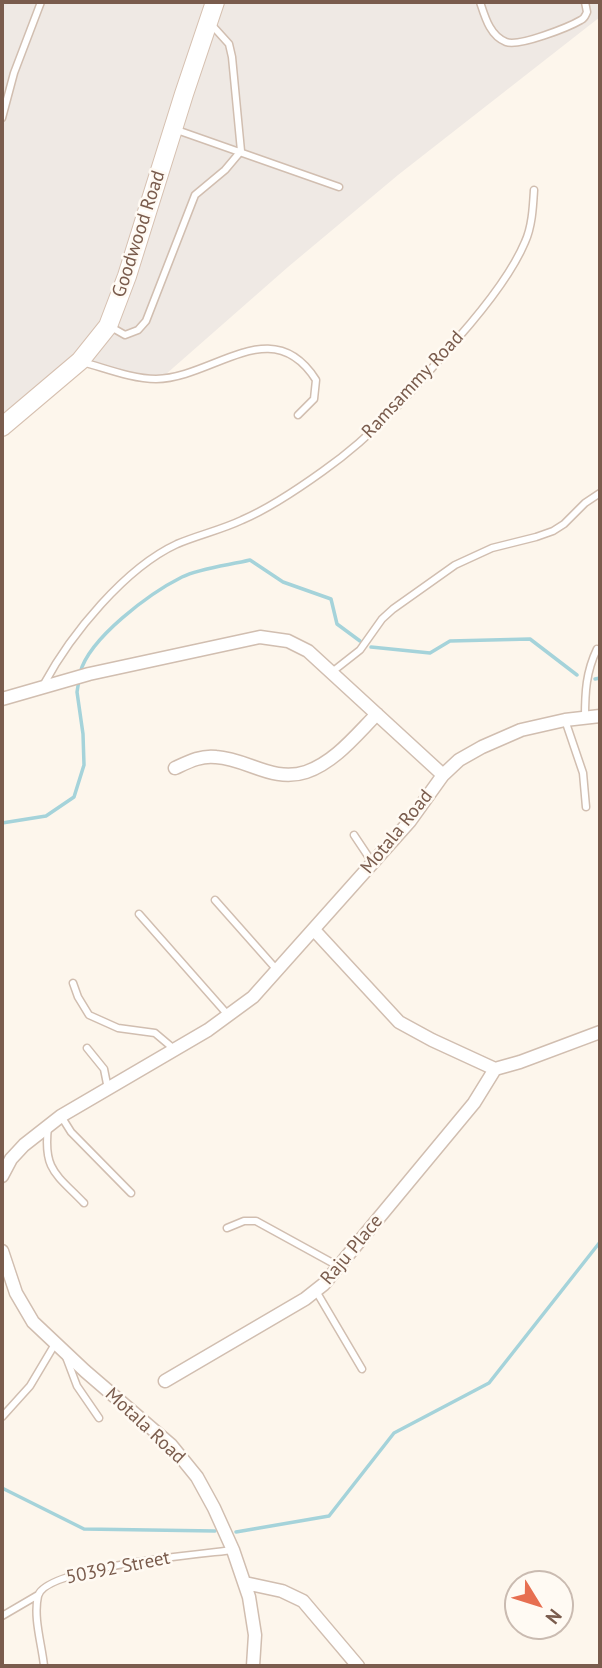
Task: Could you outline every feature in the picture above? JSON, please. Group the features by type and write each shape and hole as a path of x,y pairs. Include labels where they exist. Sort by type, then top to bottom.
{"street":[{"name":"Goodwood Road","path":"2,428 80,361 108,326 127,276 215,2"},
{"name":"Motala Road","path":"2,699 89,674 265,636 298,645 332,672 443,775 410,821 253,998 229,1016 48,1125 18,1152 2,1174"},
{"path":"175,768 190,760 216,756 273,774 304,772 334,756 377,714"},
{"path":"443,775 459,760 503,737 541,724 600,716"},
{"path":"315,931 399,1022 495,1069 600,1032"},
{"name":"Raju Place","path":"165,1381 316,1291 339,1267 474,1103 495,1069"},
{"name":"Motala Road","path":"2,1251 12,1284 33,1322 180,1454 211,1502 233,1550 244,1583 255,1626 253,1666"},
{"path":"244,1583 282,1591 303,1601 358,1666"}],"lane":[{"path":"2,118 14,73 41,2"},
{"path":"480,2 492,31 505,42 513,43 580,21 587,12 585,2"},
{"path":"108,326 125,335 142,326 160,290 195,195 225,170 241,151 229,44 208,22"},
{"path":"173,128 340,187"},
{"name":"Ramsammy Road","path":"44,686 65,648 92,614 152,560 176,545 245,519 282,498 353,449 404,400 466,329 520,253 530,228 534,190"},
{"path":"80,361 156,379 194,371 253,349 279,349 305,363 316,380 314,399 298,415"},
{"path":"332,672 360,650 382,619 393,609 455,565 492,548 553,531 600,493"},
{"path":"585,718 587,676 597,649"},
{"path":"565,720 583,772 586,807"},
{"path":"354,835 372,863"},
{"path":"215,900 278,971"},
{"path":"139,914 229,1016"},
{"path":"73,983 89,1015 118,1028 155,1033 174,1049"},
{"path":"87,1048 104,1069 108,1089"},
{"path":"61,1116 71,1132 131,1194"},
{"path":"48,1125 48,1161 84,1203"},
{"path":"227,1228 244,1220 256,1221 339,1267"},
{"path":"316,1291 362,1369"},
{"path":"2,1417 60,1348 77,1386 99,1418"},
{"name":"50392 Street","path":"2,1616 38,1595 47,1585 79,1574 141,1561 233,1550"},
{"path":"38,1595 37,1616 44,1666"}],"shaded area":[{"path":"2,2 600,2 600,17 398,175 157,382 81,363 2,430"}],"waterway":[{"path":"80,673 95,645 108,631 138,605 169,584 189,574 250,560 283,582 331,599 337,624 360,641"},
{"path":"371,647 430,653 450,641 530,639 577,675"},
{"path":"595,679 600,678"},
{"path":"2,823 46,816 74,797 84,765 77,692 79,680"},
{"path":"236,1532 329,1516 394,1433 489,1383 600,1242"},
{"path":"2,1488 84,1529 215,1531"}]}
